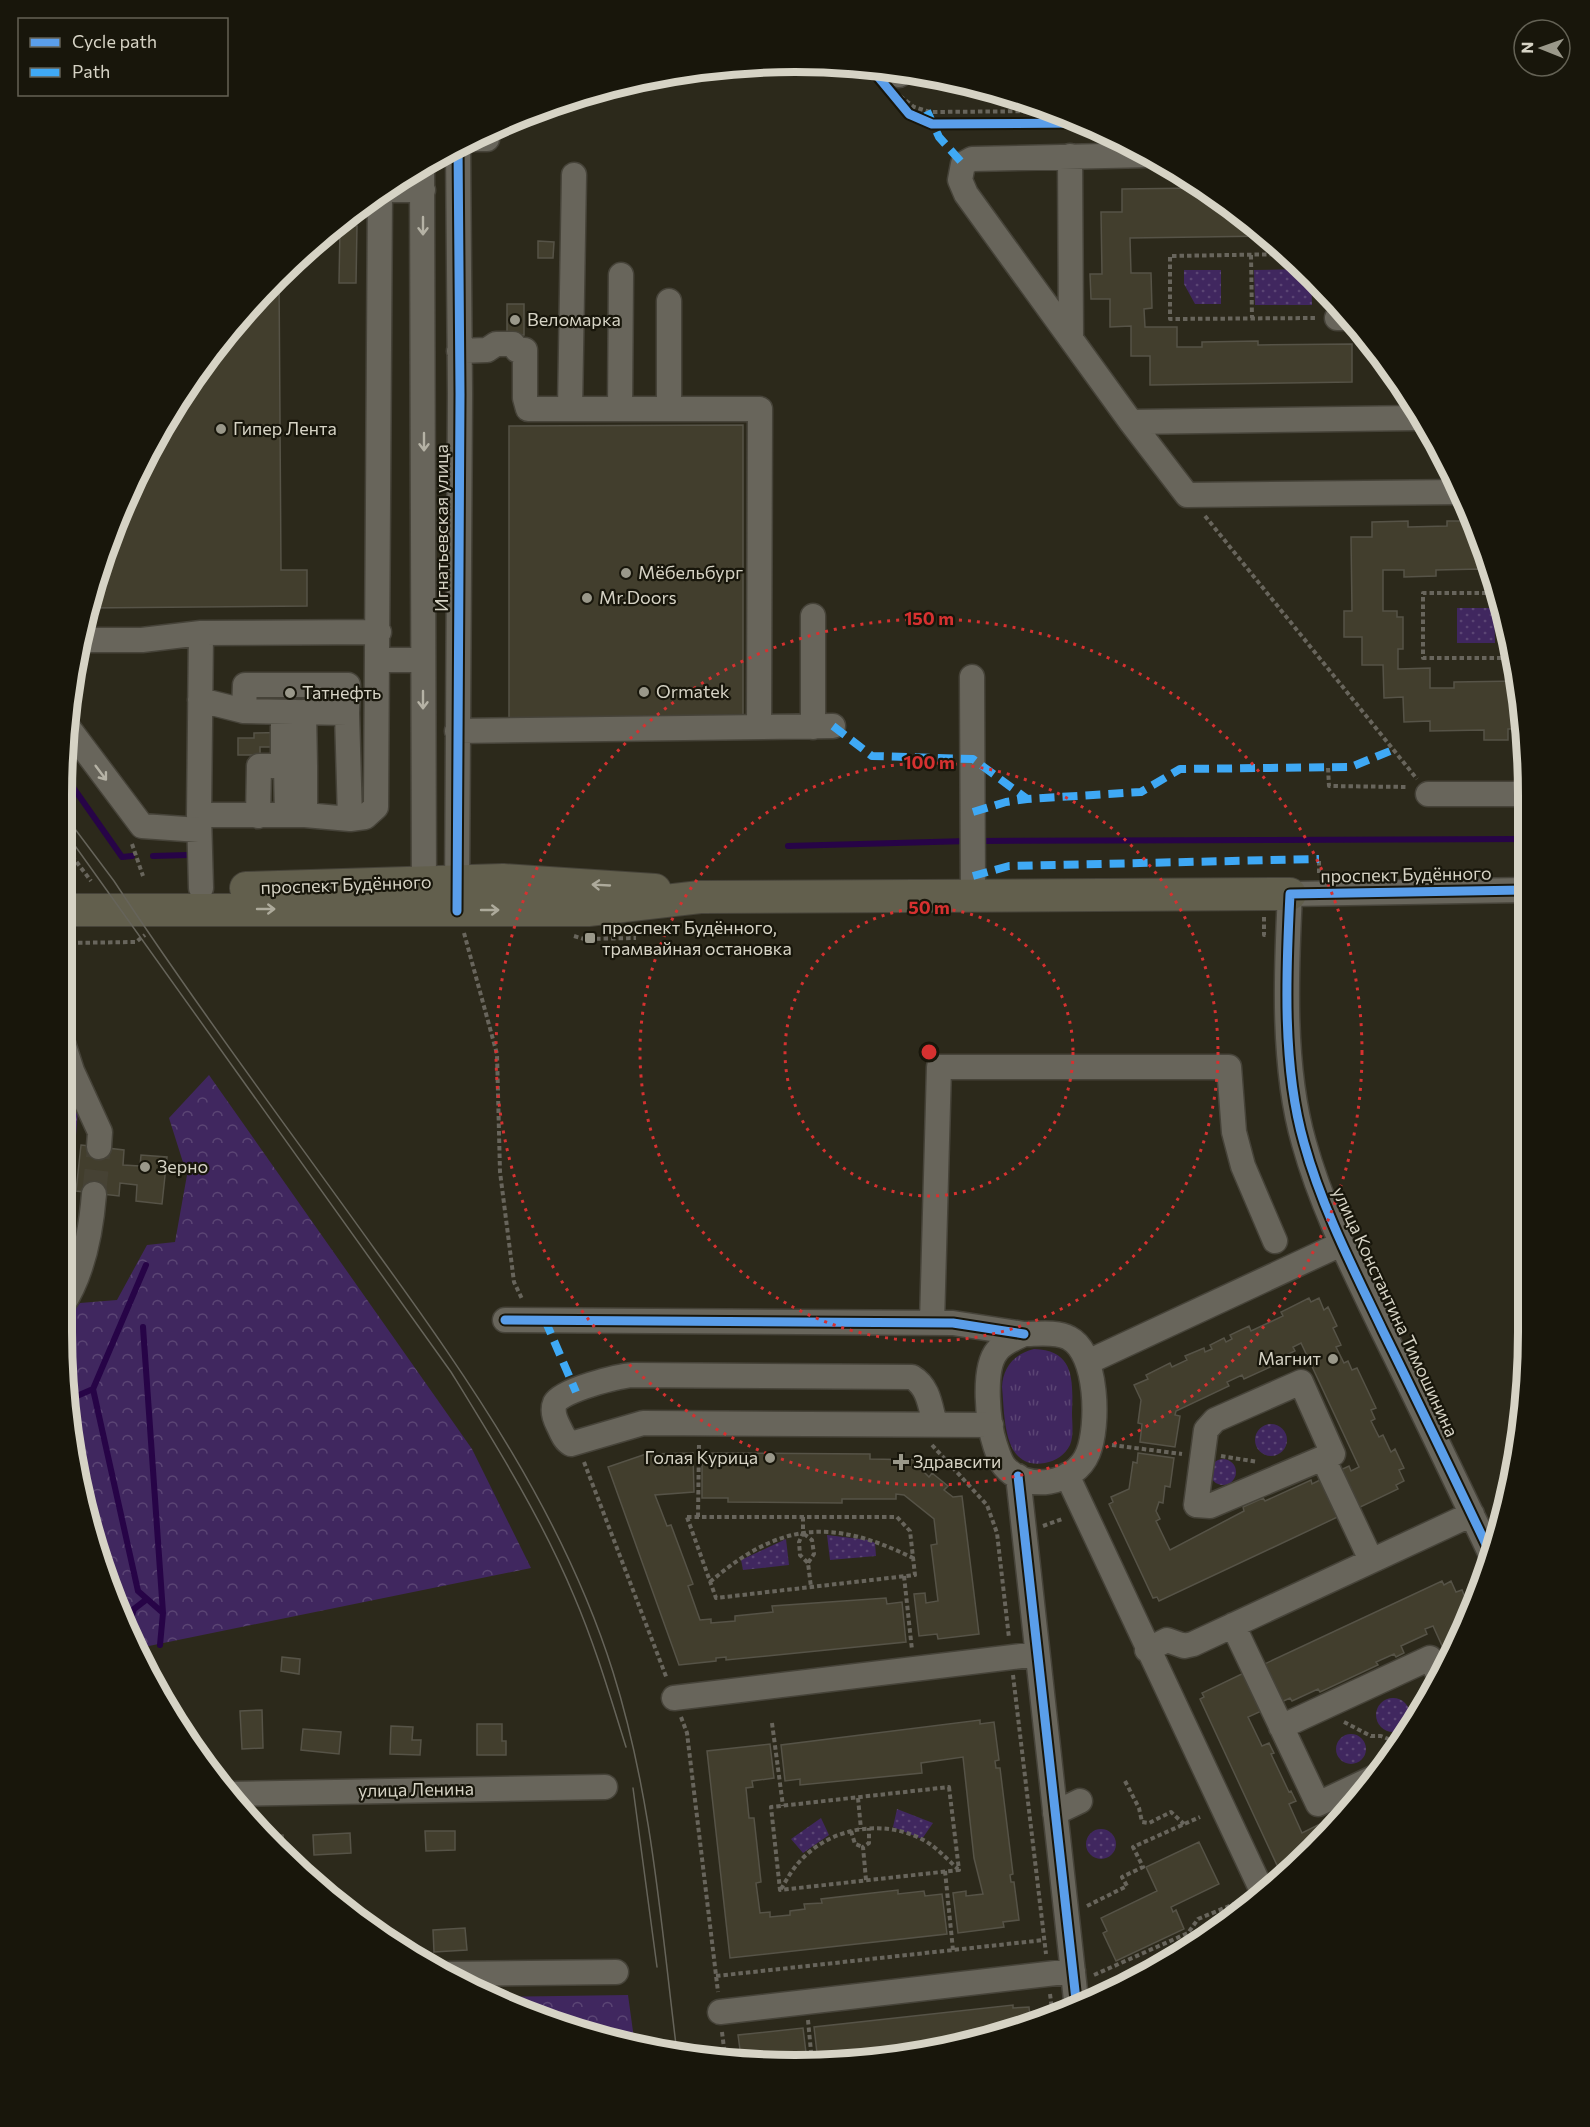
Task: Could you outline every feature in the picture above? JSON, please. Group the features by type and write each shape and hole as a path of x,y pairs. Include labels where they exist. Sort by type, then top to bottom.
{"main road":[{"name":"проспект Будённого","path":"77,886 275,888 423,896 459,906 588,910 700,897 1290,894"},
{"name":"проспект Будённого","path":"72,910 423,896"}],"street":[{"path":"1130,155 972,159 963,164 960,180 966,194 1131,422 1187,495 1451,492"},
{"name":"Игнатьевская улица","path":"458,156 459,906"},
{"path":"1070,156 1071,339"},
{"path":"570,409 574,175"},
{"name":"Игнатьевская улица","path":"422,179 423,896"},
{"path":"75,737 142,826 199,823 253,816 350,819 365,817 376,807 379,660 378,205"},
{"path":"620,409 621,275"},
{"path":"669,301 669,409"},
{"path":"459,351 487,351 496,344 513,344 517,350 525,350 525,398 528,409 760,409 759,727"},
{"path":"424,394 460,394"},
{"path":"1131,422 1409,415"},
{"path":"457,731 823,727 813,616"},
{"path":"89,640 142,640 201,633 379,632"},
{"path":"201,633 199,823 201,888"},
{"path":"379,660 423,660"},
{"path":"972,677 973,895"},
{"path":"244,711 245,685 348,686 350,819"},
{"path":"200,700 244,711 347,713"},
{"path":"294,712 291,766 296,816"},
{"path":"253,816 247,765 291,766"},
{"path":"1425,790 1518,794"},
{"name":"проспект Будённого","path":"1290,894 1518,890"},
{"name":"улица Константина Тимошинина","path":"1290,894 1289,1012 1295,1098 1303,1142 1341,1244 1486,1544"},
{"path":"932,1323 939,1067 1229,1067 1237,1143 1255,1197 1275,1241"},
{"path":"72,1071 100,1132 99,1147"},
{"path":"72,1290 84,1253 94,1194"},
{"path":"1088,1362 1341,1244"},
{"path":"505,1320 932,1323 976,1325 1024,1334 1067,1336 1077,1343 1088,1362 1093,1385 1093,1430 1088,1454 1068,1475 1041,1483 1018,1476 1004,1466 990,1425 988,1388 990,1366 997,1351 1024,1334"},
{"path":"930,1430 926,1391 920,1382 912,1377 633,1375 605,1380 562,1396 555,1403 555,1418 565,1439 571,1444 643,1423 930,1430 990,1425"},
{"path":"1301,1382 1333,1454 1210,1506 1196,1505 1203,1455 1206,1430 1215,1420 1301,1382"},
{"path":"1323,1458 1371,1560"},
{"path":"1068,1475 1260,1886"},
{"path":"1018,1476 1055,1813 1080,1974 1078,1997"},
{"path":"1148,1650 1167,1640 1184,1646 1193,1644 1472,1514"},
{"path":"1233,1625 1318,1804 1359,1785"},
{"path":"674,1698 1037,1654"},
{"path":"1281,1727 1430,1658 1435,1668"},
{"name":"улица Ленина","path":"239,1794 604,1787"},
{"path":"1055,1813 1080,1801"},
{"path":"463,1974 616,1972"},
{"path":"721,2019 1048,1974 1080,1974"}],"path":[{"path":"894,81 914,107 930,112 1030,111"},
{"path":"894,81 909,114 932,124"},
{"path":"1275,254 1170,256 1170,319 1339,318"},
{"path":"1251,255 1252,318"},
{"path":"1187,495 1395,749 1425,790"},
{"path":"1489,593 1423,593 1423,658 1505,658"},
{"path":"1328,768 1329,786 1425,790"},
{"path":"137,857 143,876"},
{"path":"72,871 77,886"},
{"path":"459,906 497,1054 500,1172 514,1282 525,1303 539,1302 545,1320"},
{"path":"72,943 136,942"},
{"path":"930,1430 987,1505 997,1533 1052,2008"},
{"path":"577,1444 687,1733 716,1976 1044,1940"},
{"path":"1112,1444 1298,1469"},
{"path":"698,1517 699,1457"},
{"path":"687,1517 698,1517 897,1517 910,1531 915,1575 716,1598 687,1517"},
{"path":"803,1517 803,1533 799,1542 800,1555 808,1563 811,1587"},
{"path":"710,1582 743,1556 764,1544 803,1533 842,1532 860,1535 913,1558"},
{"path":"803,1533 813,1540 814,1554 808,1563"},
{"path":"904,1576 911,1642"},
{"path":"1315,1711 1348,1723 1371,1736 1381,1736 1392,1740"},
{"path":"772,1723 783,1806"},
{"path":"1125,1781 1139,1808 1142,1822 1149,1823 1171,1812 1184,1824"},
{"path":"780,1890 771,1807 950,1787 959,1870"},
{"path":"858,1798 861,1829"},
{"path":"1080,1909 1127,1886 1122,1877 1143,1866 1133,1847 1200,1818"},
{"path":"780,1890 794,1868 814,1848 851,1831 869,1828 909,1834 931,1844 959,1870"},
{"path":"863,1847 869,1843 869,1828"},
{"path":"851,1831 855,1844 863,1847"},
{"path":"863,1847 866,1880"},
{"path":"780,1890 959,1870"},
{"path":"945,1871 953,1950"},
{"path":"1080,1974 1188,1933 1198,1919 1239,1902"},
{"path":"721,2019 724,2051"},
{"path":"809,2029 812,2054"}],"green space":[{"path":"1291,269 1311,290 1312,305 1255,305 1254,270"},
{"path":"1184,270 1221,270 1221,304 1195,304 1184,284"},
{"path":"1457,608 1493,608 1495,643 1457,643"},
{"path":"209,1075 472,1449 531,1568 145,1647 110,1564 86,1473 78,1426 72,1314 80,1303 117,1300 147,1245 175,1242 187,1175 169,1118"},
{"path":"72,1107 78,1110 72,1186"},
{"path":"1034,1349 1057,1355 1069,1369 1071,1379 1071,1441 1063,1455 1045,1463 1031,1463 1021,1458 1013,1450 1008,1439 1004,1412 1002,1387 1007,1368 1015,1358"},
{"path":"1271,1424 1282,1429 1287,1440 1282,1451 1271,1456 1260,1451 1255,1440 1260,1429"},
{"path":"1223,1459 1232,1463 1236,1472 1232,1481 1223,1485 1214,1481 1210,1472 1214,1463"},
{"path":"827,1535 869,1540 875,1543 876,1556 830,1560"},
{"path":"786,1539 789,1565 743,1570 741,1560"},
{"path":"1386,1699 1400,1699 1409,1708 1410,1712 1398,1731 1386,1731 1377,1722 1377,1708"},
{"path":"1351,1734 1362,1738 1366,1749 1362,1760 1351,1764 1340,1760 1336,1749 1340,1738"},
{"path":"897,1809 933,1823 922,1839 893,1827"},
{"path":"821,1818 829,1835 803,1853 791,1839"},
{"path":"1101,1829 1112,1833 1116,1844 1112,1855 1101,1859 1090,1855 1086,1844 1090,1833"},
{"path":"628,1995 634,2036 563,2017 511,1997"}],"building":[{"path":"1187,188 1254,236 1130,238 1131,273 1151,273 1152,308 1144,309 1145,327 1177,327 1177,347 1202,347 1202,342 1258,341 1258,345 1352,344 1352,382 1150,385 1150,356 1131,356 1131,326 1110,327 1110,299 1091,299 1090,274 1102,274 1101,212 1122,212 1122,189"},
{"path":"349,226 357,226 356,283 339,283 340,233"},
{"path":"538,241 554,242 553,258 538,258"},
{"name":"Гипер Лента","path":"279,289 281,570 307,570 307,606 97,608 110,563 127,518 169,433 221,355 251,318"},
{"path":"507,304 524,304 524,335 507,335"},
{"name":"Мёбельбург","path":"743,425 743,721 509,721 509,426"},
{"path":"1408,521 1408,527 1447,526 1447,521 1464,521 1483,574 1480,574 1480,569 1436,570 1436,576 1404,577 1404,570 1383,570 1383,611 1397,611 1397,617 1403,617 1403,649 1398,649 1398,669 1430,668 1430,688 1454,688 1454,682 1509,681 1514,729 1508,729 1508,740 1484,740 1484,730 1430,731 1430,721 1404,722 1403,697 1384,698 1383,665 1362,665 1362,637 1344,637 1344,611 1352,611 1351,537 1372,537 1372,522"},
{"name":"Татнефть","path":"306,732 306,747 260,747 260,755 238,755 238,738 254,738 254,733"},
{"path":"81,1145 124,1150 123,1165 140,1166 141,1155 167,1157 162,1204 136,1201 137,1185 120,1183 119,1196 76,1191"},
{"path":"1309,1298 1311,1302 1319,1298 1324,1310 1328,1307 1337,1326 1333,1328 1341,1345 1336,1347 1344,1363 1348,1361 1352,1370 1357,1368 1376,1408 1371,1410 1375,1419 1371,1421 1379,1437 1383,1435 1391,1452 1395,1449 1404,1468 1399,1470 1404,1481 1396,1485 1398,1489 1354,1510 1336,1472 1349,1466 1351,1471 1359,1467 1301,1343 1293,1347 1295,1351 1275,1360 1277,1364 1244,1379 1242,1375 1227,1382 1229,1386 1176,1411 1175,1415 1180,1416 1175,1447 1140,1442 1142,1424 1138,1423 1141,1400 1134,1385 1148,1379 1146,1375 1170,1363 1172,1367 1187,1360 1185,1356 1204,1348 1205,1352 1212,1349 1210,1345 1224,1338 1226,1342 1232,1339 1230,1335 1249,1326 1251,1331 1283,1316 1281,1312"},
{"path":"693,1453 694,1492 655,1495 667,1526 671,1525 693,1584 688,1586 700,1620 711,1619 711,1623 735,1621 735,1616 773,1612 772,1606 886,1598 887,1604 902,1602 906,1642 726,1660 726,1657 716,1658 716,1661 679,1665 608,1467 646,1454"},
{"path":"712,1453 870,1454 870,1459 923,1460 923,1471 929,1477 932,1473 948,1486 944,1490 953,1497 962,1496 979,1634 938,1639 937,1634 919,1636 914,1594 925,1593 926,1603 938,1601 931,1545 937,1544 934,1519 904,1495 896,1494 896,1499 842,1499 842,1503 728,1502 728,1498 702,1498 702,1458 712,1458"},
{"path":"1138,1453 1174,1458 1170,1487 1165,1486 1163,1503 1159,1502 1156,1511 1160,1519 1156,1521 1170,1550 1244,1511 1243,1507 1263,1498 1265,1501 1311,1480 1312,1484 1326,1477 1344,1514 1159,1601 1157,1597 1153,1598 1109,1504 1113,1502 1111,1497 1129,1489 1133,1462 1137,1463"},
{"path":"1442,1581 1444,1585 1451,1581 1456,1592 1462,1590 1466,1600 1444,1650 1433,1626 1425,1629 1427,1634 1401,1646 1404,1653 1396,1657 1394,1654 1376,1662 1378,1665 1320,1692 1318,1689 1292,1701 1290,1698 1275,1705 1258,1667"},
{"path":"282,1657 300,1659 299,1674 281,1671"},
{"path":"1248,1671 1266,1709 1248,1717 1262,1746 1269,1743 1274,1753 1271,1754 1289,1792 1291,1791 1296,1801 1289,1804 1302,1833 1320,1824 1322,1827 1279,1869 1200,1699 1204,1697 1202,1693"},
{"path":"262,1710 263,1748 242,1749 240,1711"},
{"path":"980,1720 980,1724 994,1722 999,1760 995,1761 996,1768 1000,1768 1013,1874 1010,1875 1011,1882 1014,1882 1019,1920 1003,1922 1004,1927 958,1933 953,1893 966,1891 966,1896 983,1894 974,1858 963,1757 921,1763 922,1773 800,1785 800,1779 785,1781 781,1745"},
{"path":"477,1724 502,1724 502,1741 506,1741 506,1755 477,1755"},
{"path":"391,1726 413,1727 412,1740 421,1740 420,1755 390,1754"},
{"path":"303,1729 341,1732 339,1754 301,1750"},
{"path":"770,1744 774,1778 752,1781 753,1787 746,1788 749,1818 754,1818 761,1882 756,1883 760,1913 770,1912 770,1917 790,1915 790,1911 805,1909 804,1904 822,1903 821,1899 898,1890 898,1894 924,1891 925,1896 942,1894 947,1934 730,1958 707,1751"},
{"path":"425,1831 455,1831 455,1850 426,1851"},
{"path":"350,1833 351,1853 314,1855 313,1835"},
{"path":"277,1835 283,1835 284,1843"},
{"path":"1199,1842 1219,1884 1171,1907 1173,1912 1176,1910 1184,1929 1116,1961 1103,1933 1107,1931 1101,1918 1157,1891 1146,1867"},
{"path":"465,1928 467,1950 434,1952 433,1930"},
{"path":"1013,2005 1013,2008 1029,2007 1030,2016 936,2041 889,2049 842,2053 817,2054 814,2027"},
{"path":"803,2028 806,2055 740,2052 738,2035"}],"waterway":[{"path":"72,786 122,857 132,856"},
{"path":"978,841 1518,839"},
{"path":"788,846 968,841"},
{"path":"153,856 188,855"},
{"path":"75,1397 93,1389 146,1265"},
{"path":"143,1327 163,1613 160,1645"},
{"path":"93,1389 138,1591 163,1613"},
{"path":"131,1618 134,1609 147,1599"}],"tunnel":[{"path":"94,1194 99,1147"}],"tram line":[{"path":"72,825 446,1350 512,1452 569,1559 593,1614 613,1672 637,1766 654,1861 676,2045"},
{"path":"72,842 468,1399 517,1482 561,1567 589,1633 626,1747"},
{"path":"633,1788 657,1967"}],"marked path":[{"path":"927,111 939,137 963,164"},
{"path":"833,726 872,756 973,759 1027,799 1141,792 1180,769 1351,767 1395,749"},
{"path":"973,812 1006,802 1027,799"},
{"path":"973,876 1009,866 1319,859"},
{"path":"545,1320 576,1392"}],"cycle path":[{"path":"878,77 909,114 932,124 1062,123"},
{"path":"457,911 460,394 458,156"},
{"path":"1486,1544 1350,1262 1311,1167 1297,1114 1289,1051 1287,987 1290,894 1518,890"},
{"path":"505,1320 953,1323 1024,1334"},
{"path":"1018,1476 1076,1998"}],"place":[{"name":"Веломарка","path":"515,320"},
{"name":"Гипер Лента","path":"221,429"},
{"name":"Мёбельбург","path":"626,573"},
{"name":"Mr.Doors","path":"587,598"},
{"name":"Ormatek","path":"644,692"},
{"name":"Татнефть","path":"290,693"},
{"name":"проспект Будённого, трамвайная остановка","path":"590,938"},
{"name":"Зерно","path":"145,1167"},
{"name":"Магнит","path":"1333,1359"},
{"name":"Голая Курица","path":"770,1458"},
{"name":"Здравсити","path":"901,1462"}]}
